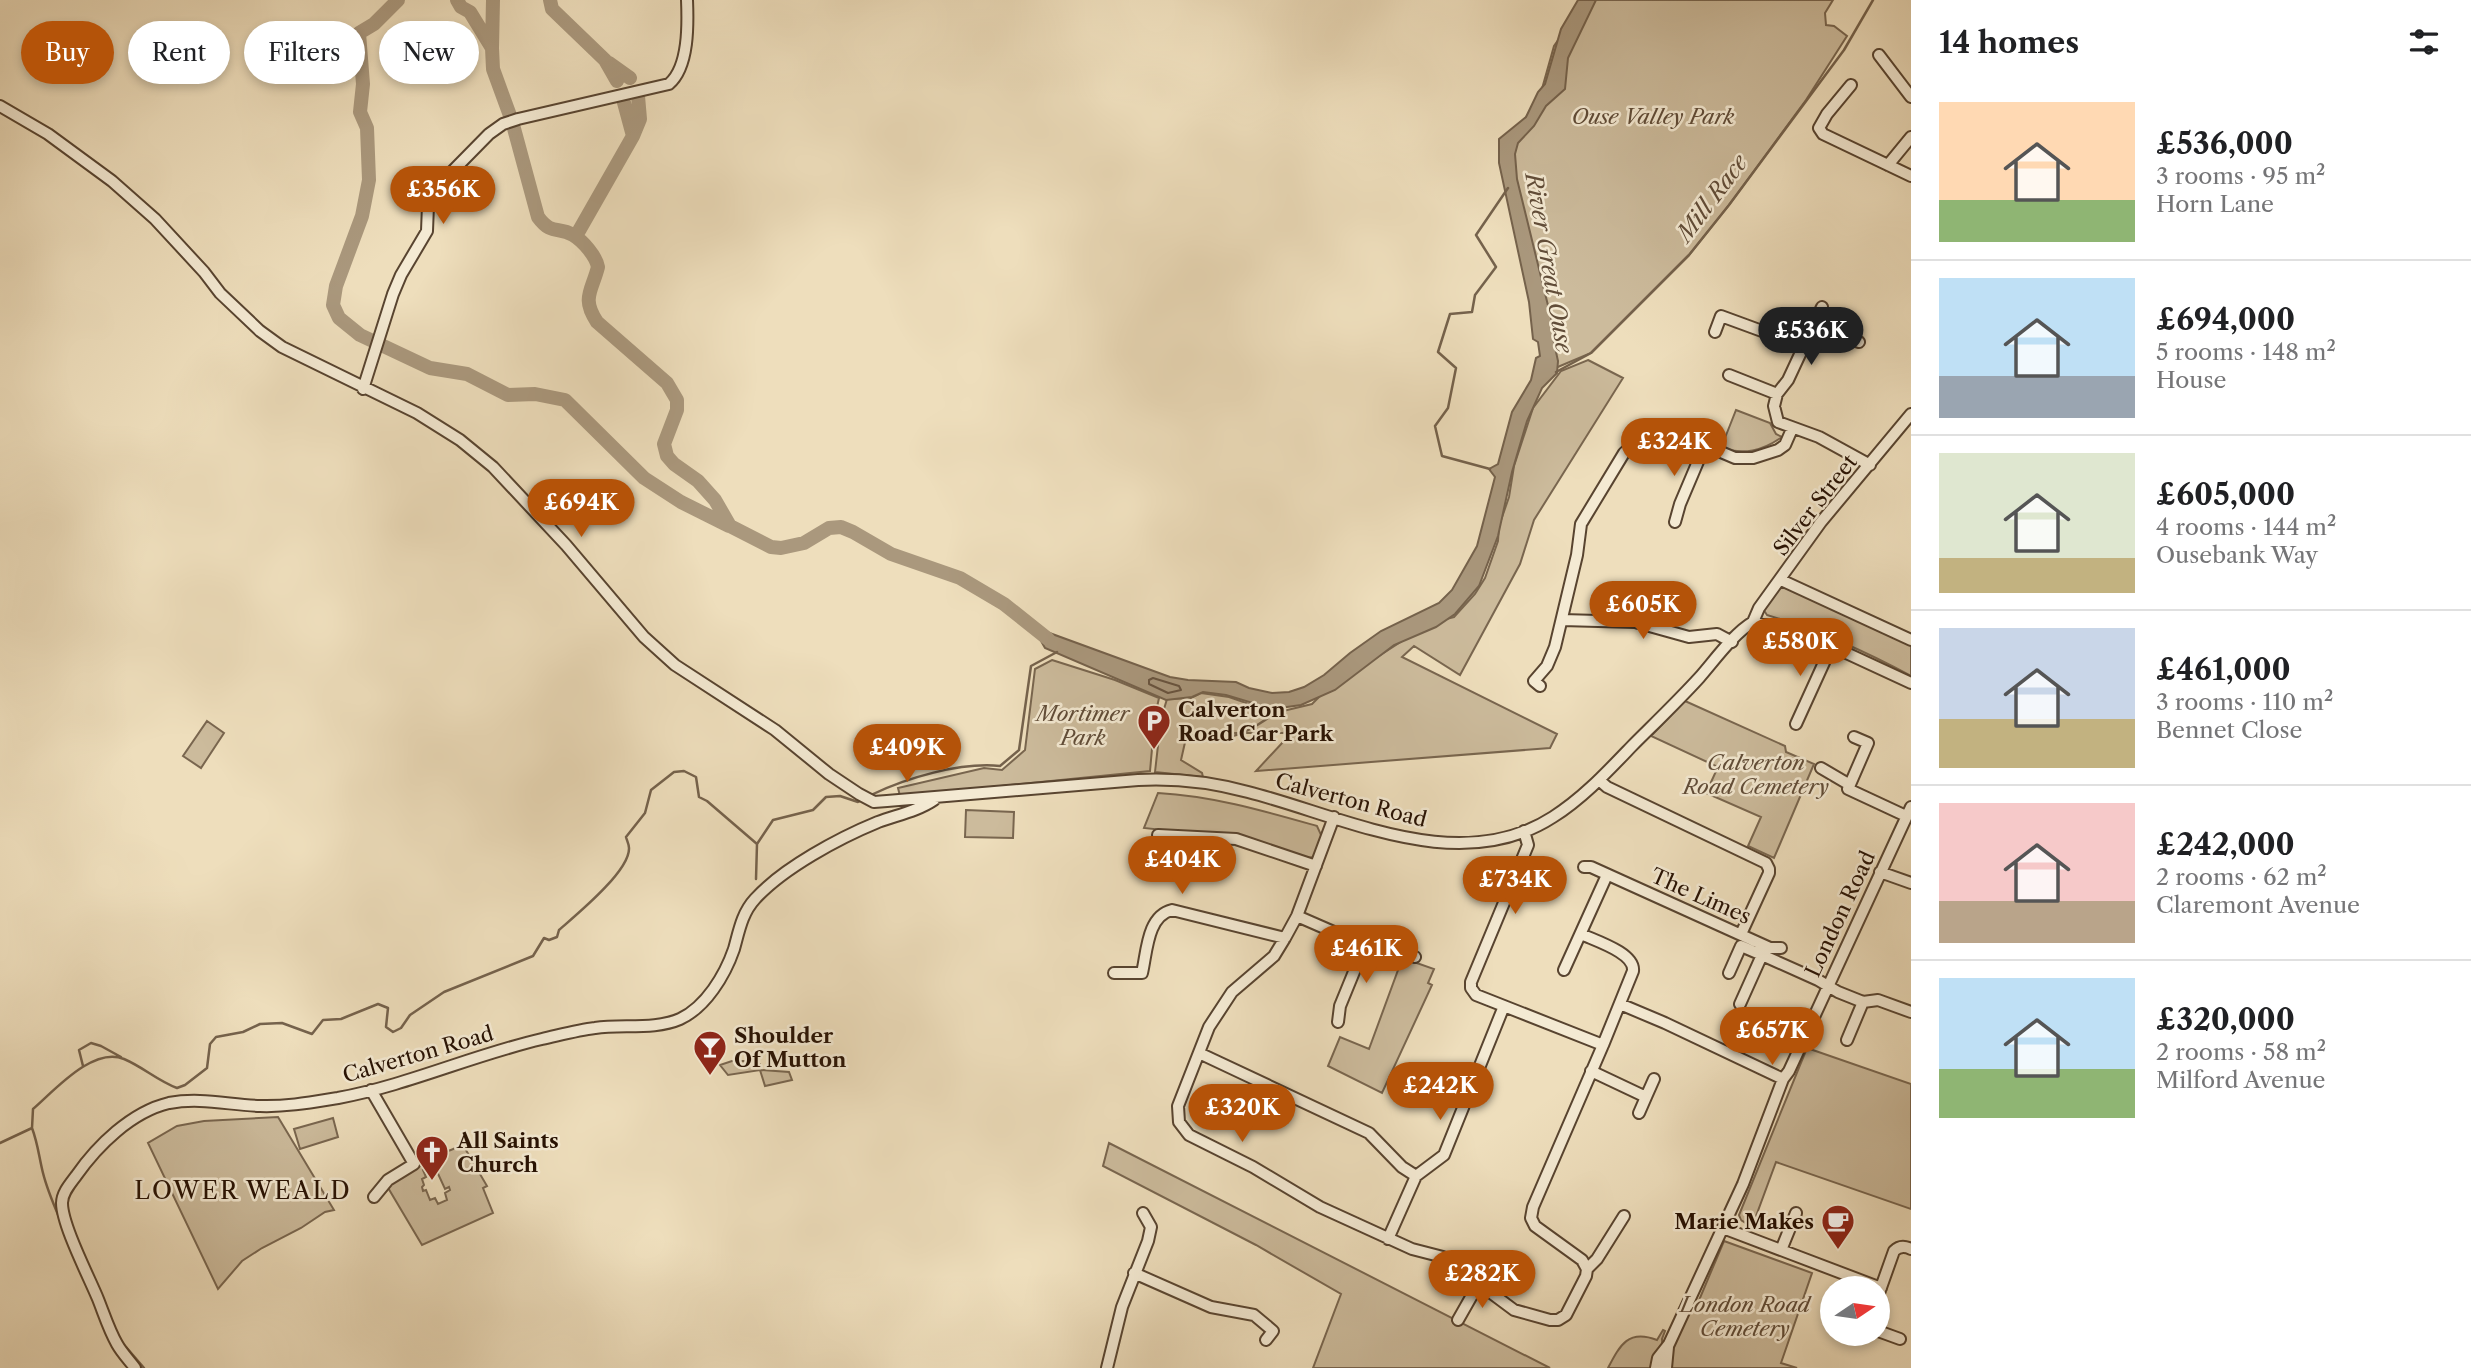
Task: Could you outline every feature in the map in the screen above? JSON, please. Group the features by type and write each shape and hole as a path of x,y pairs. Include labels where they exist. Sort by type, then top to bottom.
{"street":[{"path":"363,388 401,275 427,231 428,205 433,191 489,134 503,124 669,84 678,73 688,32 687,0"},
{"path":"1879,55 1911,97"},
{"path":"1886,64 1896,55"},
{"path":"1851,85 1819,128 1823,134 1911,176"},
{"path":"0,106 48,134 112,181 155,219 234,308 260,331 282,347 417,413 460,440 493,467 644,637 675,665 775,730 829,774 867,798 876,823"},
{"path":"1888,165 1911,137"},
{"path":"1715,332 1726,304"},
{"path":"1822,307 1788,380 1777,394 1774,406 1778,422 1819,437 1870,465"},
{"path":"1721,317 1803,346"},
{"path":"1811,327 1859,342"},
{"path":"1729,375 1777,394"},
{"name":"Silver Street","path":"1754,622 1759,608 1821,522 1911,414"},
{"path":"1534,682 1547,666 1555,648 1577,555 1581,524 1624,453 1639,439 1660,433 1681,435 1735,458 1754,458 1785,445 1792,429"},
{"path":"1675,522 1704,445"},
{"path":"1781,580 1911,640"},
{"path":"1562,620 1634,622 1689,637 1717,634 1732,642"},
{"path":"1754,622 1803,633 1911,683"},
{"name":"Calverton Road","path":"867,798 940,797 1175,779 1231,788 1410,840 1454,844 1491,840 1524,831 1551,818 1578,800 1743,629 1754,622"},
{"path":"1796,724 1832,645"},
{"path":"1854,737 1868,743 1848,789 1909,811"},
{"path":"1821,768 1850,785"},
{"path":"1599,780 1607,787 1766,863 1769,873 1741,934"},
{"name":"Calverton Road","path":"135,1368 117,1345 63,1211 62,1200 85,1163 102,1144 127,1124 165,1104 213,1100 259,1106 292,1104 370,1090 540,1040 595,1028 663,1023 683,1018 692,1012 717,984 733,952 743,919 754,900 768,887 809,859 876,823 940,797"},
{"name":"London Road","path":"1656,1368 1658,1358 1669,1344 1723,1228 1759,1145 1783,1080 1909,811"},
{"path":"1334,817 1297,916 1285,938 1274,956 1232,992 1218,1010 1178,1106 1179,1122 1189,1135 1253,1167 1321,1207 1412,1249 1443,1257 1514,1310 1550,1320 1558,1320 1566,1315 1587,1269 1604,1249 1624,1216"},
{"path":"1524,831 1528,845 1471,982 1471,988 1476,995 1603,1045"},
{"path":"1158,835 1236,839 1316,866"},
{"name":"The Limes","path":"1584,867 1591,867 1770,948 1781,948"},
{"path":"1880,872 1911,883"},
{"path":"1564,970 1607,875"},
{"path":"1114,973 1142,974 1154,921 1162,912 1172,910 1285,938"},
{"path":"1297,916 1336,933 1367,940 1407,957"},
{"path":"1581,934 1629,957 1634,964 1633,971 1533,1207 1531,1218 1535,1226 1582,1260 1587,1269"},
{"path":"1338,1022 1340,1006 1367,940"},
{"path":"1729,973 1741,946 1863,1002 1878,1000 1911,1012"},
{"path":"1740,1004 1762,955"},
{"path":"1847,1040 1863,1002"},
{"path":"1620,1004 1783,1080"},
{"path":"1388,1238 1416,1176 1444,1155 1504,1006"},
{"path":"1199,1053 1369,1133 1402,1167 1416,1176"},
{"path":"1591,1071 1646,1097"},
{"path":"1639,1113 1654,1079"},
{"path":"370,1090 414,1164 387,1180 374,1197"},
{"path":"1107,1368 1122,1307 1148,1241 1151,1227 1143,1213"},
{"path":"1781,1250 1796,1213"},
{"path":"1723,1228 1842,1276"},
{"path":"1885,1276 1894,1251 1905,1247 1911,1249"},
{"path":"1134,1273 1211,1307 1254,1315 1272,1331 1266,1340"},
{"path":"1458,1320 1479,1283"},
{"path":"1890,1335 1900,1339"},
{"name":"London Road","path":"1666,1368 1669,1344"}],"green space":[{"name":"Ouse Valley Park","path":"1587,0 1833,0 1825,13 1826,25 1834,26 1847,36 1806,100 1689,255 1591,353 1553,369 1501,147 1538,103 1554,46"},
{"path":"1588,360 1623,378 1534,520 1520,564 1460,675 1414,646 1402,657 1557,734 1550,748 1256,771 1297,727 1283,733 1194,733 1186,738 1181,760 1202,773 1203,777 1155,772 1161,719 1167,699 1191,698 1201,693 1229,697 1275,713 1312,704 1325,691 1416,632 1434,622 1454,617 1475,594 1485,578 1498,541 1499,526 1509,497 1514,466 1533,408 1561,371"},
{"path":"1736,410 1770,423 1776,434 1782,437 1753,450 1721,448"},
{"path":"1780,585 1911,644 1911,676 1841,642 1767,615 1763,609"},
{"name":"Mortimer Park","path":"1052,660 1115,680 1159,698 1150,771 900,796 898,788 984,768 1002,770 1025,750 1035,669"},
{"name":"Calverton Road Cemetery","path":"1685,701 1785,746 1786,752 1814,764 1774,858 1748,846 1761,817 1706,793 1718,767 1651,736"},
{"path":"207,721 224,733 201,768 183,756"},
{"path":"1158,793 1219,801 1278,815 1317,826 1322,837 1314,857 1302,859 1235,838 1144,828"},
{"path":"966,810 1014,812 1013,838 965,837"},
{"path":"1411,961 1434,969 1428,983 1432,985 1382,1093 1328,1066 1340,1037 1369,1049 1401,962"},
{"path":"1807,1048 1911,1084 1911,1209 1776,1162 1752,1227 1741,1220 1739,1215"},
{"path":"732,1061 751,1061 760,1064 761,1070 789,1072 792,1080 765,1086 760,1070 728,1075 720,1065"},
{"path":"278,1117 334,1210 325,1212 242,1261 218,1289 148,1143 177,1126 204,1121"},
{"path":"333,1118 338,1137 300,1149 294,1129"},
{"path":"1109,1143 1550,1368 1313,1368 1341,1294 1256,1245 1103,1166"},
{"path":"463,1145 487,1186 483,1188 493,1213 422,1245 387,1186 436,1156","holes":["434,1165 445,1189 449,1187 450,1190 445,1193 447,1200 438,1204 435,1198 430,1200 422,1187 422,1179 426,1177 423,1170"]},
{"name":"London Road Cemetery","path":"1724,1241 1812,1273 1781,1363 1797,1368 1670,1368 1673,1346 1691,1306 1697,1305"},
{"path":"1663,1330 1663,1368 1608,1368 1626,1341 1639,1336 1657,1340"}],"water":[{"path":"1578,0 1596,0 1568,58 1565,89 1546,106 1534,126 1518,143 1515,154 1517,179 1555,334 1553,338 1558,361 1557,373 1542,388 1527,421 1498,536 1479,586 1455,614 1436,627 1394,645 1335,690 1301,705 1273,709 1226,695 1203,692 1192,697 1166,700 1045,648 1033,627 1170,677 1236,682 1272,693 1289,692 1324,675 1381,631 1439,603 1452,590 1477,546 1495,477 1489,469 1498,464 1512,412 1531,380 1536,358 1540,356 1538,342 1533,339 1529,302 1499,163 1499,139 1526,117 1545,84 1561,29"}],"waterway":[{"path":"398,0 374,24 359,33 363,84 360,112 367,128 369,180 362,216 336,286 333,305 339,318 360,335 430,368 467,374 508,395 535,394 565,400 644,478 681,502 729,526"},
{"name":"River Great Ouse","path":"457,0 461,7 470,12 492,48 493,69 512,121 538,217 547,227 573,235 592,254 598,267 589,294 592,314 597,322 667,383 677,400 677,410 664,444 667,456 698,481 715,500 730,526 771,547 781,548 804,543 829,528 841,527 891,554 960,578 1004,604 1048,639"},
{"path":"492,48 493,0"},
{"path":"550,0 552,9 605,60 617,81"},
{"name":"Mill Race","path":"1556,372 1591,353 1689,255 1844,50 1873,0"},
{"path":"609,63 630,78"},
{"path":"633,136 640,119 638,96"},
{"path":"576,236 633,136 623,99"},
{"path":"1490,469 1442,456 1435,426 1448,408 1456,368 1438,352 1450,314 1472,312 1475,295 1496,267 1476,235 1508,188"},
{"path":"871,795 900,783 951,769 1000,766 1019,750 1031,666 1057,652"},
{"path":"1189,734 1206,732 1227,737 1237,735 1265,720 1279,707"},
{"path":"0,1143 32,1128 33,1109 75,1072 100,1059 124,1059 177,1088 207,1068 210,1044 216,1037 243,1032 260,1024 282,1023 312,1034 323,1020 341,1019 378,1004 388,1008 386,1027 393,1032 401,1028 410,1015 444,992 533,956 544,938 549,940 557,937 559,930 612,880 627,858 629,848 626,837 645,813 651,790 674,772 684,771 696,777 699,797 757,844"},
{"path":"756,879 757,844 773,820 813,810 826,797 840,796 858,802 862,800"},
{"path":"83,1066 79,1050 91,1043 121,1057"},
{"path":"32,1128 50,1196 59,1217"},
{"path":"126,1347 144,1368"}],"place":[{"name":"Calverton Road Car Park","path":"1154,751"},
{"name":"Shoulder Of Mutton","path":"710,1077"},
{"name":"All Saints Church","path":"432,1182"},
{"name":"Marie Makes","path":"1838,1251"}],"district":[{"name":"LOWER WEALD","path":"243,1190"}]}
